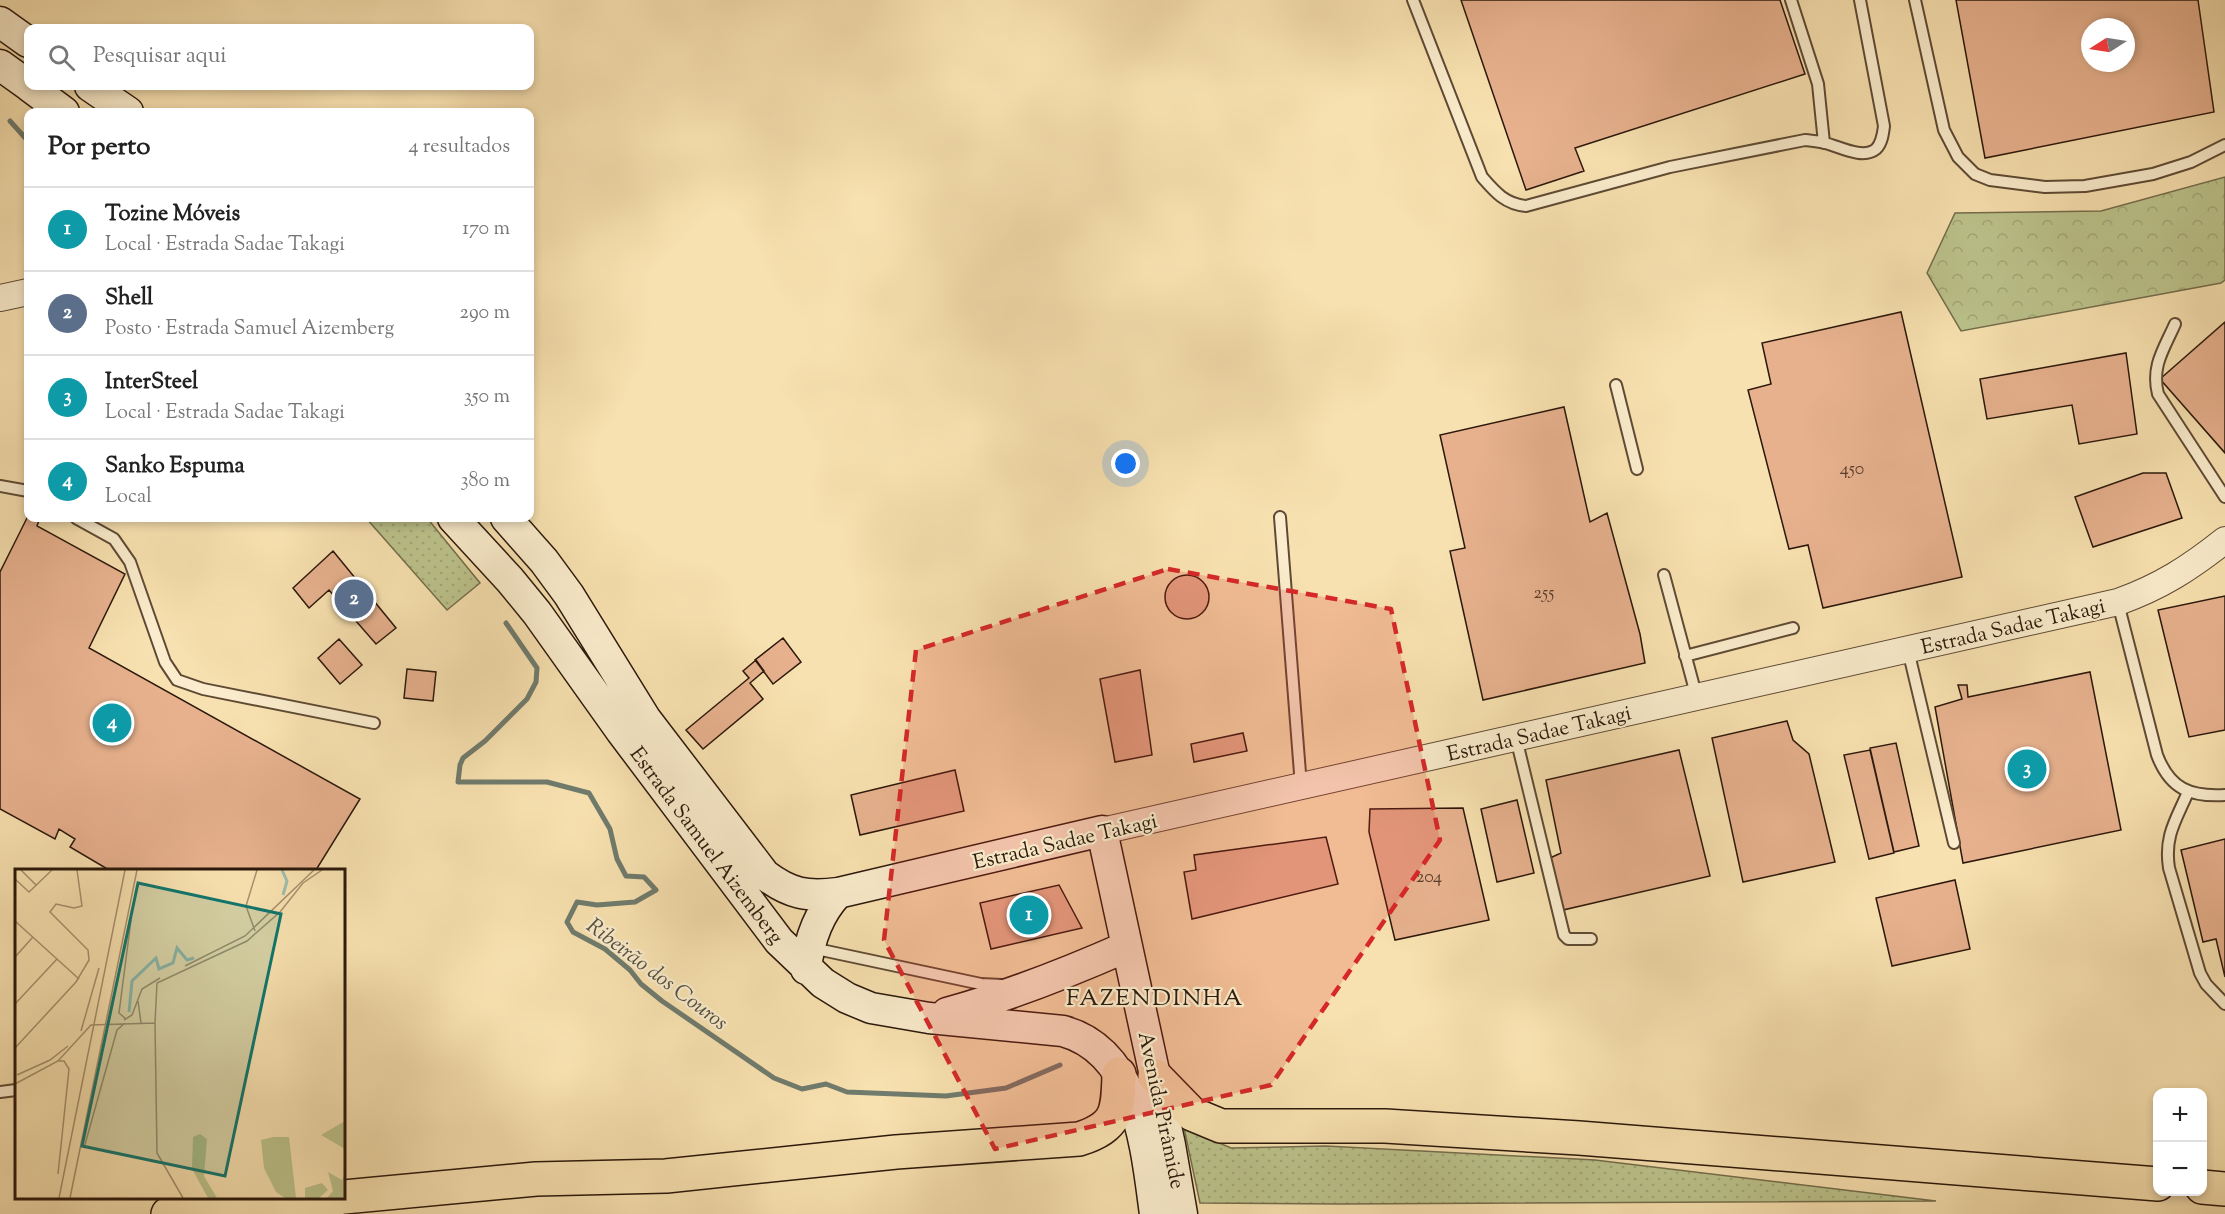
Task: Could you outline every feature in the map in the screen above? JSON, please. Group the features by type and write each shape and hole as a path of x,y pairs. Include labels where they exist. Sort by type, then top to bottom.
{"highway":[{"path":"345,1197 536,1179 666,1176 896,1152 1079,1138 1095,1134 1113,1118 1118,1104 1119,1074"},
{"path":"1155,1076 1192,1114 1221,1126 1385,1126 1556,1136 2153,1184"},
{"path":"2207,1187 2225,1189"},
{"path":"168,1214 321,1199"}],"main road":[{"path":"0,22 24,39"},
{"path":"0,65 24,82"},
{"path":"35,90 59,108"},
{"path":"96,90 122,108"},
{"name":"Estrada Samuel Aizemberg","path":"457,522 537,613 597,699 779,941 807,958 835,992 871,1008 929,1018 1049,1029"},
{"name":"Estrada Samuel Aizemberg","path":"510,522 563,586 594,632 645,718 765,875 779,886 796,893 822,895 838,893"},
{"name":"Estrada Sadae Takagi","path":"838,893 1102,831"},
{"name":"Avenida Pirâmide","path":"1102,831 1178,1180 1182,1214"},
{"path":"807,958 824,909 838,893"},
{"path":"929,1018 996,1000 1126,947"},
{"name":"Avenida Pirâmide","path":"1049,1029 1078,1035 1089,1041 1119,1074 1136,1109 1155,1214"}],"street":[{"path":"0,298 24,293"},
{"name":"Estrada Sadae Takagi","path":"1102,831 2118,602 2151,591 2170,580 2225,540"}],"lane":[{"path":"1413,0 1482,177 1499,196 1514,205 1526,206 1670,167 1805,140 1854,152 1870,152 1882,139 1884,126 1860,0"},
{"path":"1791,0 1818,84 1824,143"},
{"path":"1915,0 1944,129 1958,157 1975,174 1990,180 2034,185 2085,186 2153,174 2191,162 2225,145"},
{"path":"2175,324 2157,366 2155,380 2158,394 2225,497"},
{"path":"1616,385 1636,469"},
{"path":"0,486 24,490"},
{"path":"1280,517 1301,786"},
{"path":"83,522 114,539 130,562 165,662 177,680 203,689 374,723"},
{"path":"1664,575 1697,698"},
{"path":"2118,602 2163,771 2174,783 2188,792 2206,796 2225,795"},
{"path":"1685,656 1793,628"},
{"path":"1908,650 1953,843"},
{"path":"1516,738 1564,935 1568,939 1591,939"},
{"path":"2188,792 2168,837 2166,851 2200,973 2206,984 2225,1004"},
{"path":"807,958 981,984 1035,985"},
{"path":"0,1092 15,1090"}],"highlighted area":[{"path":"1168,569 1391,609 1440,840 1271,1085 995,1149 884,940 916,650"}],"green space":[{"path":"2225,177 2225,280 2221,283 1961,331 1927,273 1955,213 2101,211"},
{"path":"370,522 430,522 480,583 447,610"},
{"path":"1184,1128 1231,1148 1326,1146 1595,1160 1936,1201 1200,1203"}],"building":[{"path":"1461,0 1780,0 1805,74 1575,148 1584,171 1526,190"},
{"path":"1956,0 2198,0 2214,112 1985,158"},
{"path":"1901,312 1962,577 1823,608 1808,545 1789,549 1748,390 1771,384 1762,343"},
{"path":"2225,322 2225,453 2160,379"},
{"path":"2126,353 2137,434 2079,444 2072,405 1987,419 1980,379"},
{"path":"1564,407 1590,522 1607,513 1640,634 1645,663 1483,700 1450,551 1465,548 1440,435"},
{"path":"2143,473 2166,473 2182,518 2093,547 2075,497"},
{"path":"25,522 38,522 37,526 125,574 89,648 360,799 317,869 107,869 70,847 75,839 59,829 55,839 0,809 0,572"},
{"path":"333,551 396,628 376,644 329,590 309,608 293,588"},
{"path":"1187,575 1203,581 1209,597 1203,613 1187,619 1171,613 1165,597 1171,581"},
{"path":"2225,596 2225,730 2189,737 2158,610"},
{"path":"783,638 801,662 773,684 755,660"},
{"path":"339,639 362,665 340,684 318,658"},
{"path":"756,660 764,671 750,683 763,699 703,749 686,730 749,678 743,671"},
{"path":"407,669 436,672 433,701 404,698"},
{"path":"1140,670 1152,755 1115,762 1100,679"},
{"path":"2090,672 2121,830 1963,863 1935,707 1962,699 1958,685 1967,685 1968,697"},
{"path":"1787,721 1793,740 1809,754 1835,862 1743,882 1712,738"},
{"path":"1243,733 1247,751 1194,762 1191,744"},
{"path":"1896,743 1919,846 1894,852 1870,748"},
{"path":"1679,750 1710,876 1563,910 1550,858 1561,853 1546,780"},
{"path":"1870,750 1894,853 1869,859 1844,755"},
{"path":"955,770 964,811 860,835 851,795"},
{"path":"1517,800 1534,873 1497,882 1481,809"},
{"path":"1463,808 1489,920 1395,940 1369,832 1370,809"},
{"path":"1326,837 1338,884 1192,919 1184,872 1196,870 1194,855"},
{"path":"2225,839 2225,977 2216,939 2203,942 2181,850"},
{"path":"1955,880 1970,949 1892,966 1876,898"},
{"path":"1059,885 1082,928 991,949 980,903"}],"waterway":[{"name":"Ribeirão dos Couros","path":"10,121 24,137"},
{"name":"Ribeirão dos Couros","path":"506,623 537,668 536,682 527,699 485,741 463,758 458,782 547,782 589,793 610,829 617,859 626,876 644,877 656,890 635,902 597,905 577,902 567,922 573,932 605,949 662,1001 774,1078 802,1089 826,1084 847,1092 946,1096 1006,1088 1060,1065"}],"place":[{"name":"Shell","path":"354,599"},
{"name":"Sanko Espuma","path":"112,723"},
{"name":"InterSteel","path":"2027,769"},
{"name":"Tozine Móveis","path":"1029,915"}],"district":[{"name":"FAZENDINHA","path":"1155,997"}]}
